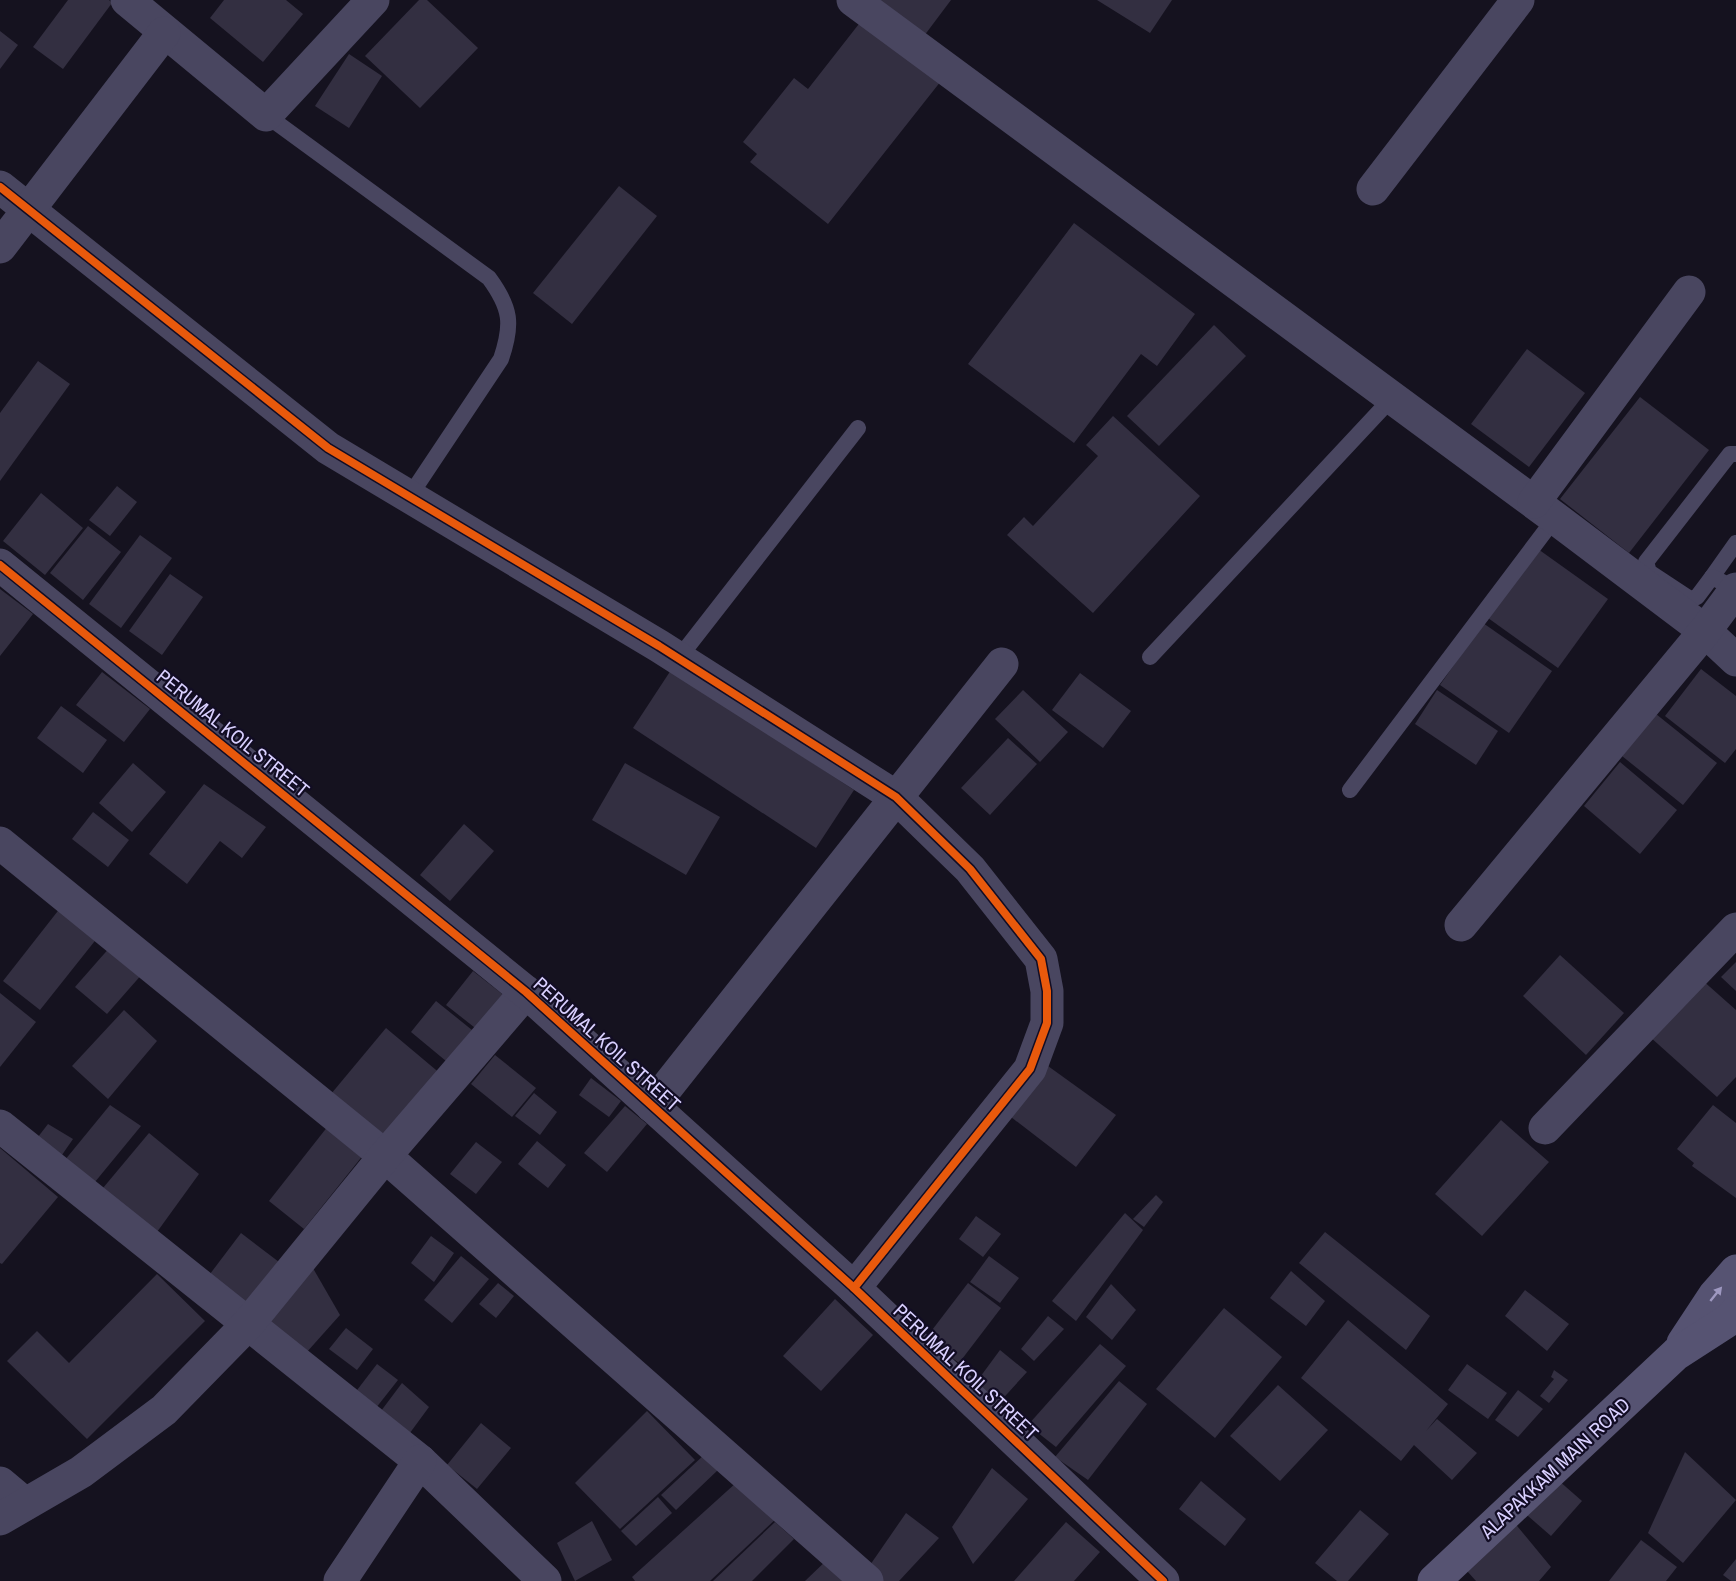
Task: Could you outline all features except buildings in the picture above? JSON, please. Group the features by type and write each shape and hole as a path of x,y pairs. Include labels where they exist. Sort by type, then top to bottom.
{"main road":[{"name":"ALAPAKKAM MAIN ROAD","path":"1676,1354 1714,1296 1736,1271"},
{"name":"ALAPAKKAM MAIN ROAD","path":"1434,1581 1676,1354 1729,1320 1736,1312"}],"street":[{"path":"127,0 164,33 266,115 373,0"},
{"path":"853,0 1544,510 1705,631 1736,660"},
{"path":"1373,189 1518,0"},
{"path":"0,247 164,33"},
{"path":"0,187 328,448 678,659 896,797 970,869 1041,959 1047,991 1047,1023 1030,1069 854,1288"},
{"path":"1544,510 1689,292"},
{"name":"PERUMAL KOIL STREET","path":"0,565 526,992 854,1288 1163,1581"},
{"path":"1461,926 1705,631 1728,585"},
{"path":"652,1106 1002,664"},
{"path":"0,843 385,1156 867,1581"},
{"path":"1545,1128 1736,929"},
{"path":"0,1483 13,1512 81,1472 164,1410 248,1324 385,1156 526,992"},
{"path":"0,1126 420,1461 545,1581"},
{"path":"340,1581 420,1461"}],"lane":[{"path":"266,115 489,278 502,296 508,315 509,335 501,359 409,497"},
{"path":"1150,657 1392,398"},
{"path":"678,659 858,428"},
{"path":"1736,454 1730,454 1646,562 1649,572 1690,599 1728,585 1736,543"},
{"path":"1350,790 1544,510"}],"cycle path":[{"path":"0,187 328,448 659,646 896,797 970,869 1041,959 1047,991 1047,1023 1030,1069 854,1288"},
{"path":"0,565 526,992 854,1288 1163,1581"}]}
